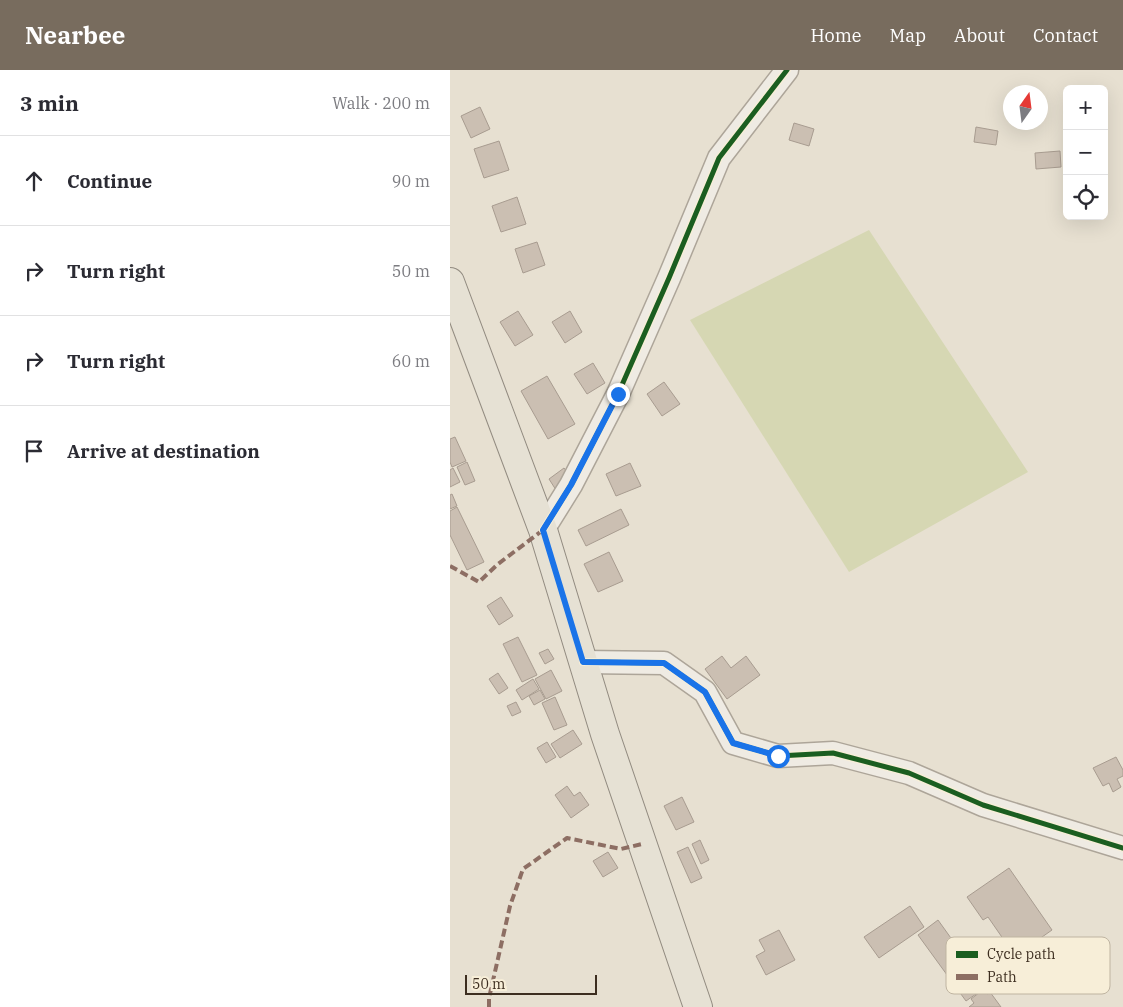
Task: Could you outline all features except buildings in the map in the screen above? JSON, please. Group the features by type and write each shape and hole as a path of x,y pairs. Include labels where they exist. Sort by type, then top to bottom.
{"main road":[{"path":"450,282 543,530 605,734 698,1007"}],"street":[{"path":"543,530 571,485 618,394 669,278 718,158 787,70"},
{"path":"583,662 664,663 705,692 733,743 778,756 833,753 909,773 983,805 1123,848"}],"green space":[{"path":"869,230 1028,472 849,572 690,320"}],"marked path":[{"path":"450,566 479,582 498,564 543,530"},
{"path":"489,1007 489,998 510,906 523,869 567,838 621,849 642,844"}],"cycle path":[{"path":"543,530 571,485 618,394 719,158 787,70"},
{"path":"583,662 664,663 705,692 733,743 778,756 833,753 909,773 983,805 1123,848"}],"route":[{"path":"618,394 571,485 543,530 583,662 664,663 705,692 733,743 778,756"}]}
